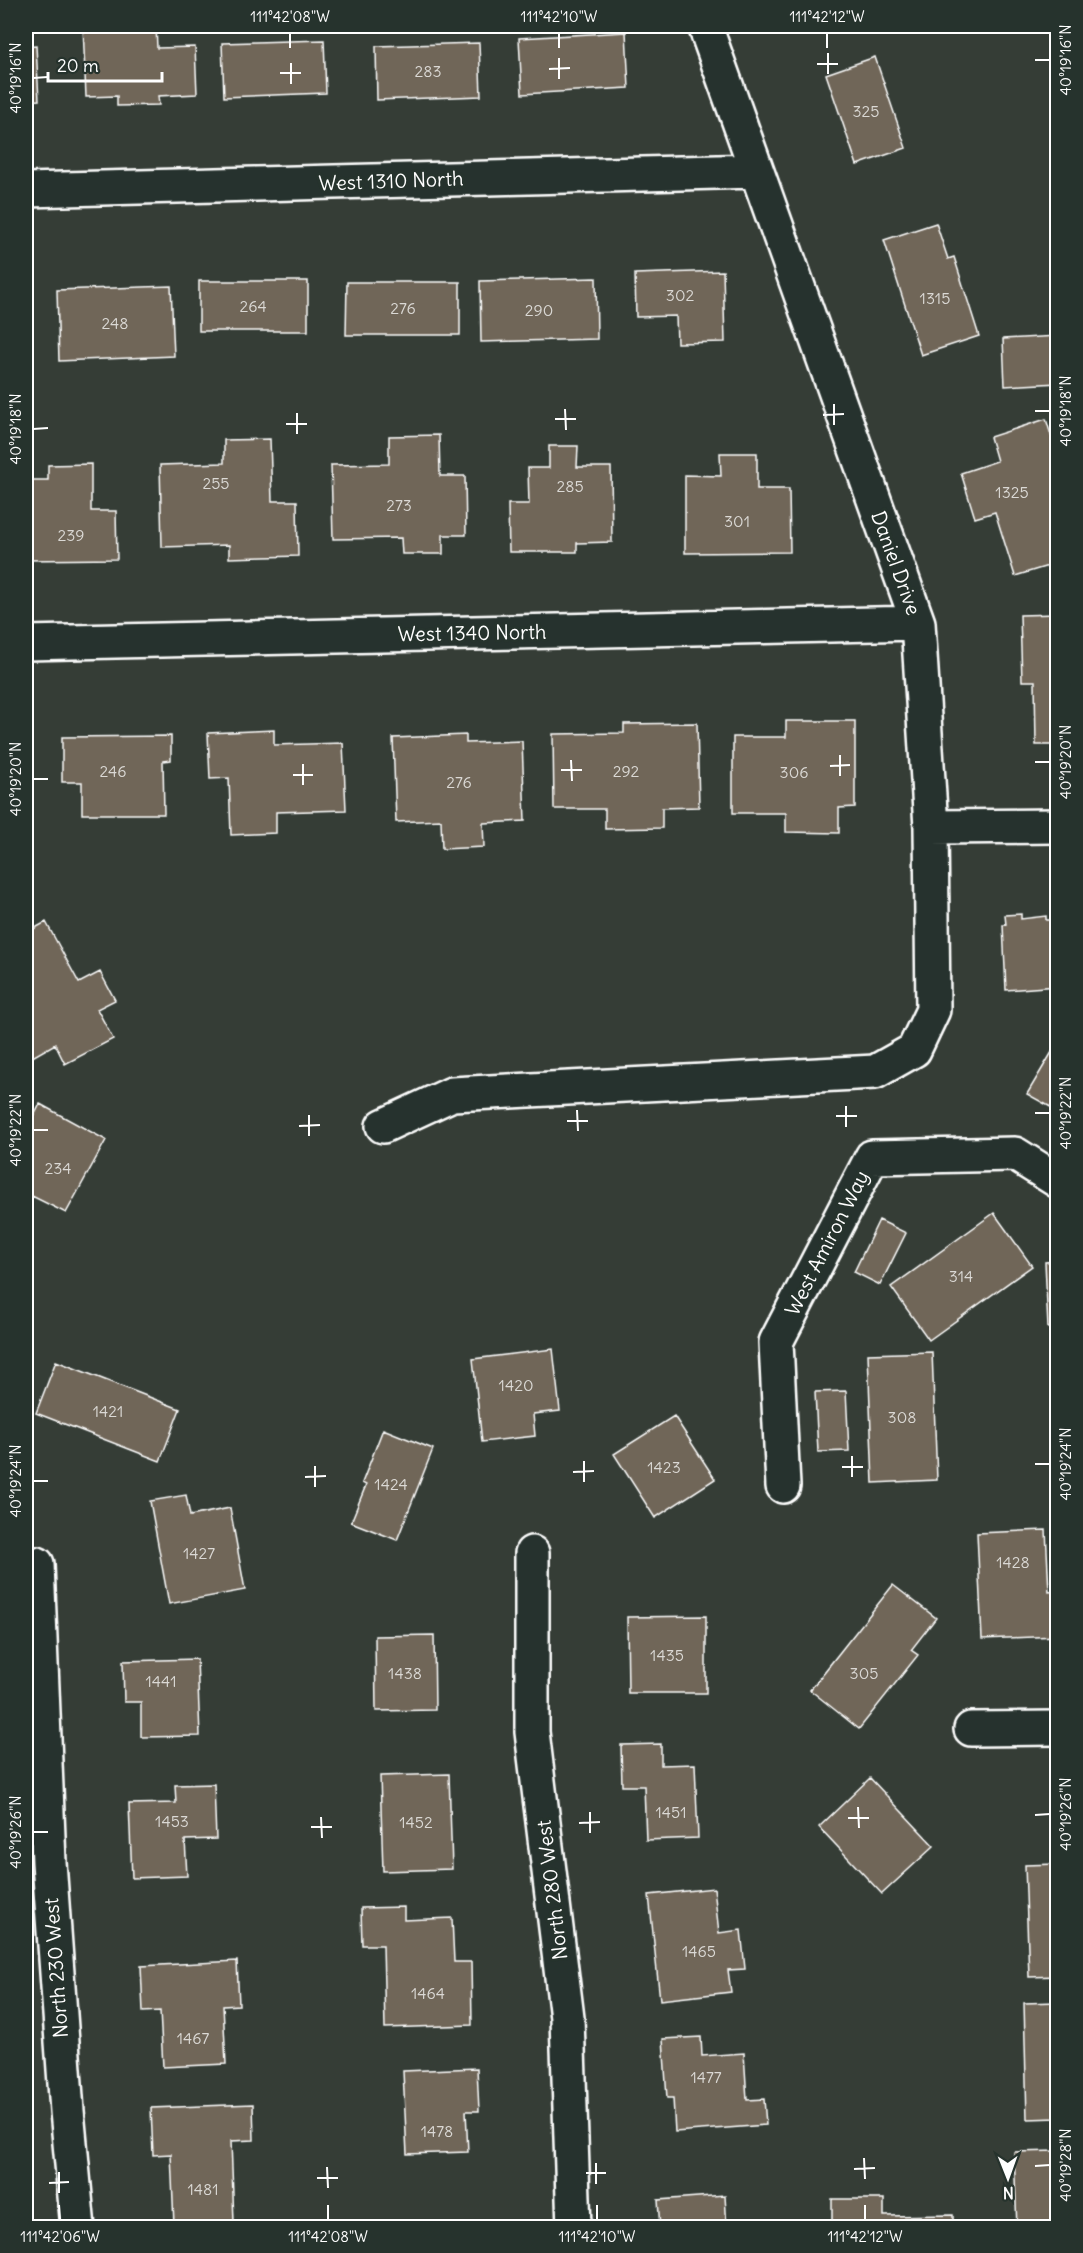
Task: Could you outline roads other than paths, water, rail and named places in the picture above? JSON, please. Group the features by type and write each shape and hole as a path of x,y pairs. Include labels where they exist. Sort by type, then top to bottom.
{"street":[{"name":"Daniel Drive","path":"383,1126 452,1094 875,1072 914,1050 933,1010 931,827 918,623 705,26"},
{"name":"West 1310 North","path":"26,190 756,171"},
{"name":"West 1340 North","path":"26,643 918,623"},
{"path":"931,827 1058,826"},
{"name":"West Amiron Way","path":"783,1486 776,1342 872,1157 1015,1154 1058,1181"},
{"name":"North 280 West","path":"532,1553 532,1732 567,2018 574,2228"},
{"name":"North 230 West","path":"37,1564 49,1862 78,2228"},
{"path":"971,1729 1058,1728"}]}
